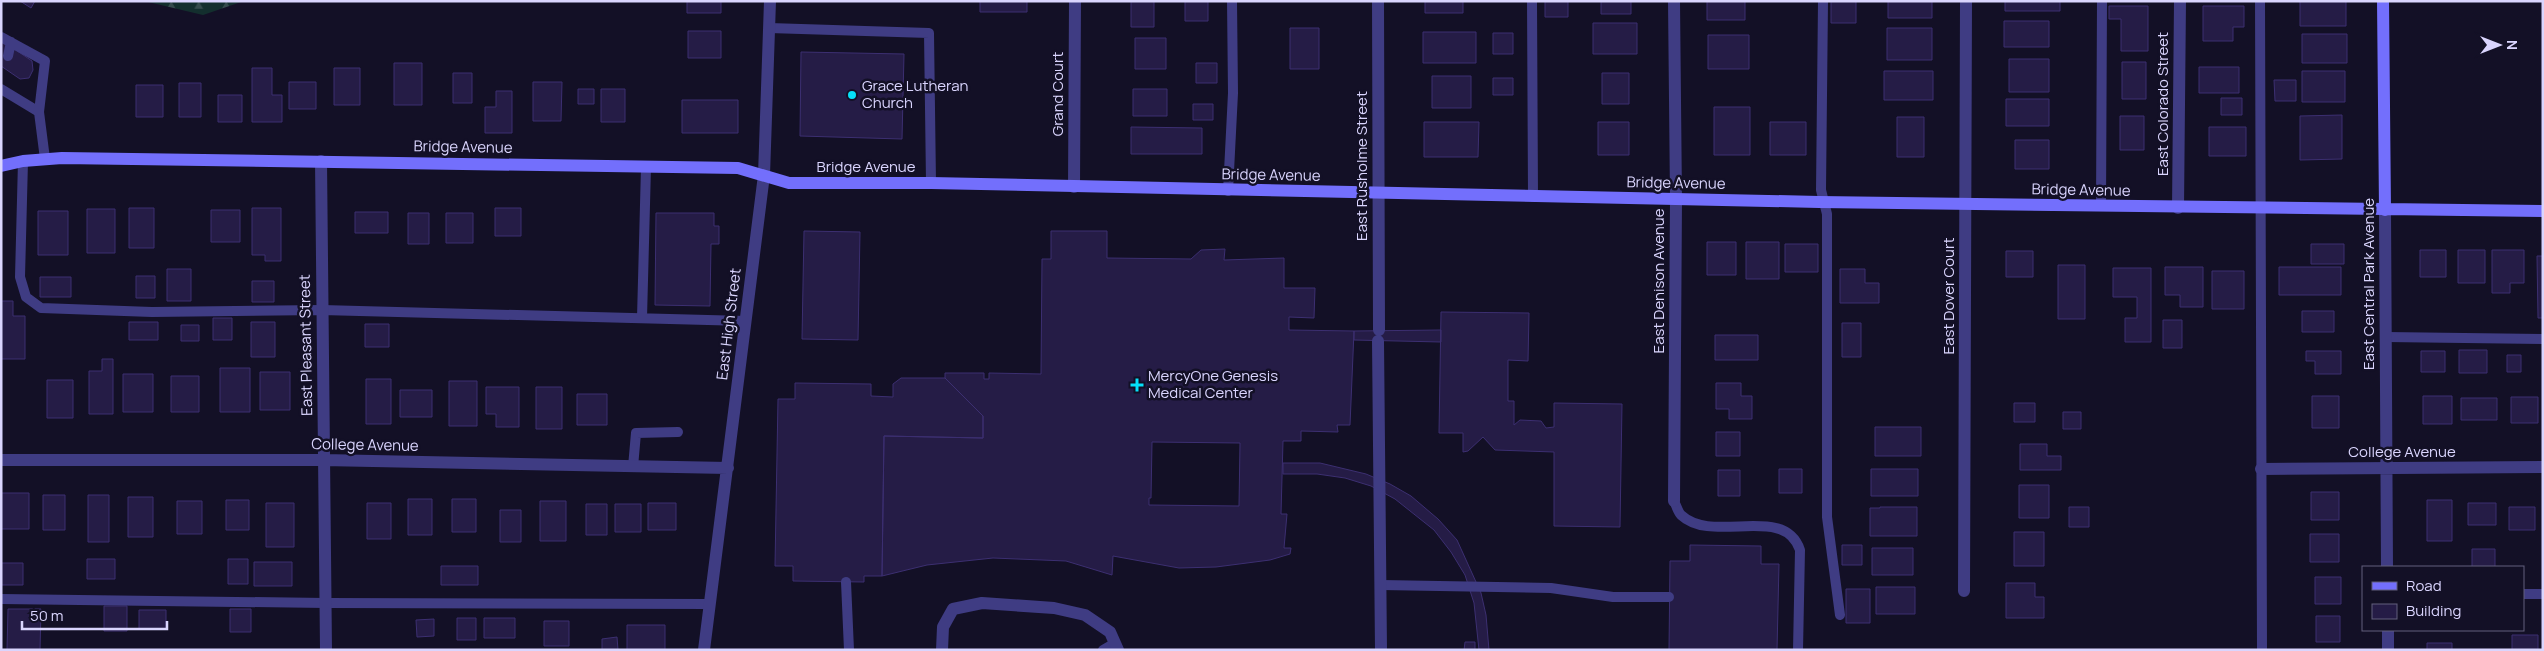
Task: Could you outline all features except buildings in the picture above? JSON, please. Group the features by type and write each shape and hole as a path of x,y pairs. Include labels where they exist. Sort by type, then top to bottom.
{"street":[{"name":"East High Street","path":"704,650 764,175 770,1"},
{"name":"Grand Court","path":"1074,1 1074,187"},
{"name":"East Rusholme Street","path":"1378,1 1378,336 1381,650"},
{"name":"East Denison Avenue","path":"1674,1 1676,199 1674,501"},
{"name":"East Dover Court","path":"1964,591 1966,1"},
{"name":"East Colorado Street","path":"2178,208 2180,1"},
{"name":"East Central Park Avenue","path":"2383,1 2387,566"},
{"name":"Bridge Avenue","path":"1,166 45,159 321,161 738,168 789,183 931,183 1534,197 2543,212"},
{"name":"East Pleasant Street","path":"321,161 326,650"},
{"name":"College Avenue","path":"1,460 323,460 728,468"},
{"name":"College Avenue","path":"2262,468 2543,467"},
{"path":"942,650 943,627 953,609 982,603 1054,608 1085,615 1110,632 1116,646"},
{"path":"2388,631 2388,650"}],"lane":[{"path":"1228,191 1233,93 1232,1"},
{"path":"1532,1 1534,197"},
{"path":"1823,1 1821,190 1827,214 1827,517 1840,615"},
{"path":"2101,206 2102,1"},
{"path":"2260,1 2262,650"},
{"path":"769,28 930,33 931,183"},
{"path":"6,40 8,56"},
{"path":"6,40 45,61 39,112 45,159"},
{"path":"2,86 39,112"},
{"path":"23,161 20,277 26,297 41,308 152,312 322,310 746,321"},
{"path":"642,318 646,167"},
{"path":"2386,338 2543,339"},
{"path":"633,467 636,432 678,432"},
{"path":"1674,501 1680,514 1702,527 1775,527 1788,532 1797,541 1800,550 1798,650"},
{"path":"846,582 849,650"},
{"path":"1380,585 1551,588 1613,597 1669,597"},
{"path":"2524,594 2543,594"},
{"path":"1,598 326,603 710,604"},
{"path":"1103,650 1116,646"}],"green space":[{"path":"144,1 244,1 203,15"}],"place":[{"name":"Grace Lutheran Church","path":"852,95"},
{"name":"MercyOne Genesis Medical Center","path":"1137,385"}]}
